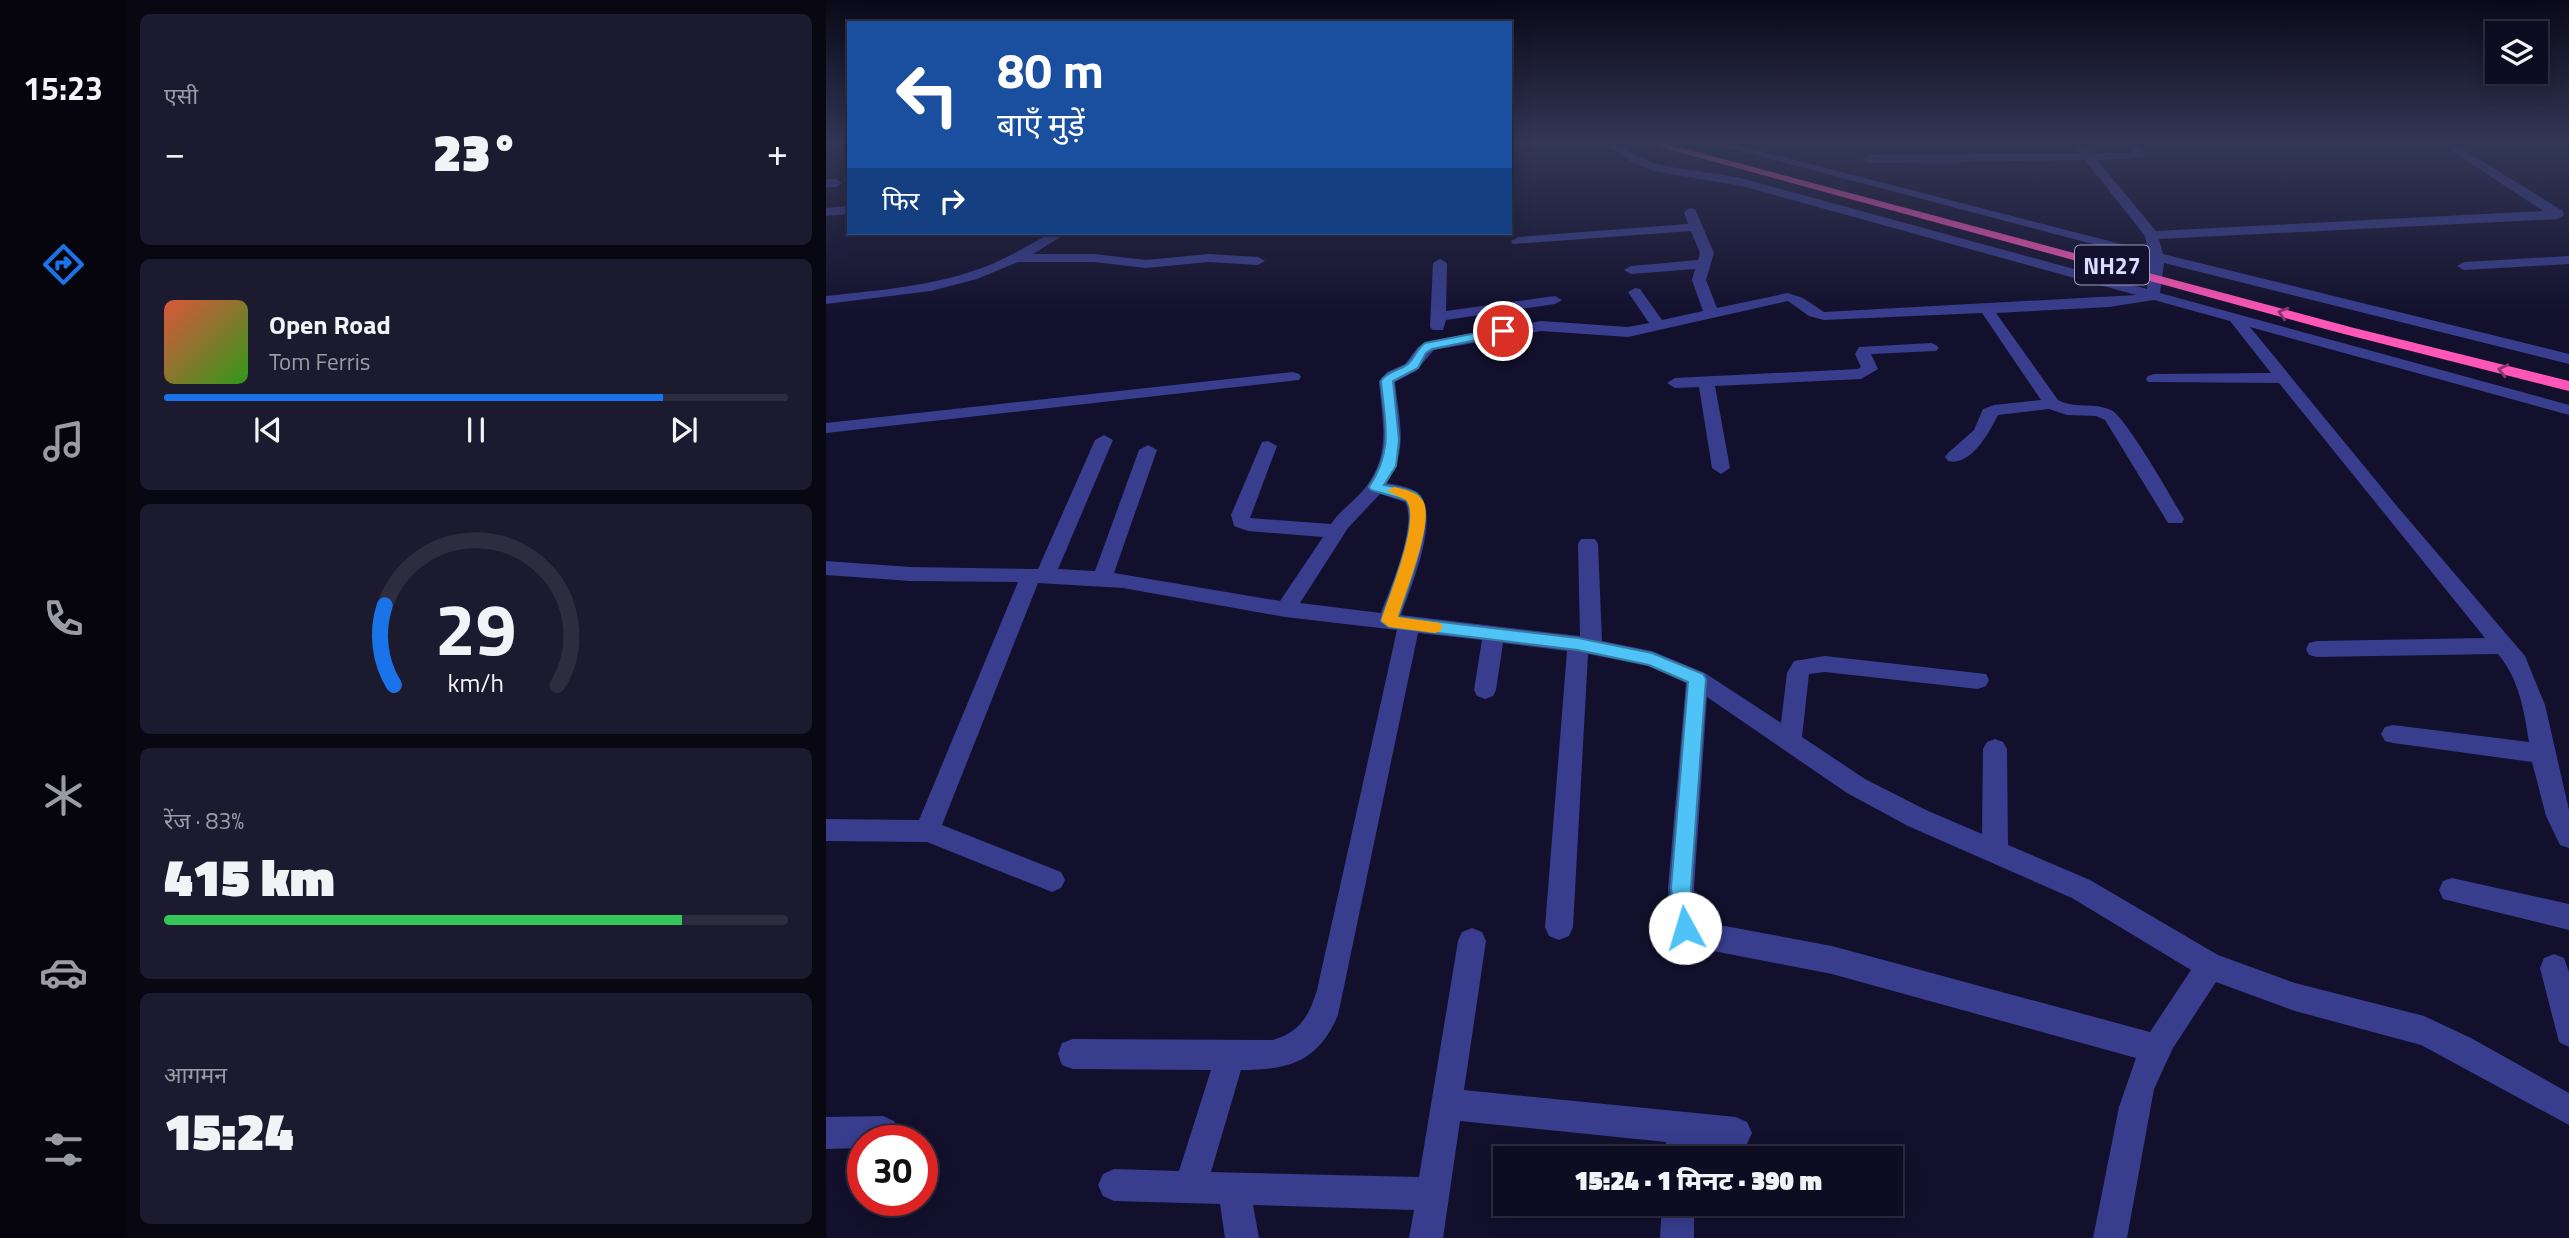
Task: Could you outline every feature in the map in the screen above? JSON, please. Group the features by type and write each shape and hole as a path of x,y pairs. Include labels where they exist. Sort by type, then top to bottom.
{"highway":[{"name":"NH27","path":"1890,202 2156,267 2349,331 2569,386"},
{"name":"NH27","path":"1909,202 2431,340 2569,373"}],"street":[{"path":"1811,202 2569,410"},
{"path":"1930,202 2156,267 2569,359"},
{"path":"1675,383 1861,374 1870,369 1863,354 1890,331 1986,309 2133,301 2151,294 2154,291 2156,267 2152,235 2126,202"},
{"path":"2538,202 2563,218"},
{"path":"826,212 847,210"},
{"path":"1690,212 1707,253 1699,279 1711,313"},
{"path":"2152,235 2563,218"},
{"path":"1518,241 1696,227"},
{"path":"826,300 947,283 990,270 1055,235"},
{"path":"1015,258 1094,258 1146,264 1208,258 1258,261"},
{"path":"2464,266 2569,260"},
{"path":"1438,343 1440,264"},
{"path":"1631,270 1705,264"},
{"path":"1635,292 1659,326"},
{"path":"1285,609 1336,531 1376,487 1389,466 1393,440 1387,381 1390,376 1414,365 1422,351 1438,343 1541,326 1580,327 1613,332 1659,326 1788,298 1796,299 1816,315 1890,331 1931,348"},
{"path":"1439,316 1555,300"},
{"path":"1986,309 2052,404 2065,411 2097,409 2111,417 2175,519"},
{"path":"2235,318 2504,646 2528,680 2542,753 2558,784 2554,806 2569,837"},
{"path":"826,428 1293,377"},
{"path":"2154,379 2283,378"},
{"path":"1706,381 1721,468"},
{"path":"1954,457 1987,427 1989,413 1994,410 2052,404"},
{"path":"927,831 1038,575 1104,440"},
{"path":"1268,446 1240,515 1241,522 1336,531"},
{"path":"1102,579 1148,450"},
{"path":"1073,1054 1273,1055 1295,1049 1312,1037 1323,1020 1420,515 1418,504 1411,497 1376,487"},
{"path":"1559,927 1585,645 1588,544"},
{"path":"826,568 910,574 1038,575 1102,579 1285,609 1585,645 1652,659 1697,679 1856,786 1917,818 2081,889 2210,966 2295,997 2424,1031 2461,1048 2569,1110"},
{"path":"1485,690 1494,634"},
{"path":"2317,649 2504,646"},
{"path":"1790,743 1798,673 1811,664 1978,680"},
{"path":"1697,679 1681,888 1685,928 1698,935 1832,960 2159,1049"},
{"path":"2393,734 2542,753"},
{"path":"1995,749 1995,850"},
{"path":"826,830 927,831 1052,880"},
{"path":"2452,890 2569,917"},
{"path":"1426,1238 1472,940"},
{"path":"2110,1238 2124,1146 2140,1086 2159,1049 2210,966"},
{"path":"2554,968 2569,1032"},
{"path":"1190,1187 1230,1055"},
{"path":"1446,1104 1736,1133"},
{"path":"1681,1146 1682,1127"},
{"path":"826,1133 847,1133"},
{"path":"1114,1185 1432,1194"},
{"path":"1234,1189 1241,1238"},
{"path":"1677,1238 1678,1216"}],"slow traffic":[{"path":"1394,491 1411,497 1418,504 1420,515 1415,541 1389,621 1435,627"}],"route":[{"path":"1503,331 1429,346 1408,370 1397,372 1387,381 1393,440 1389,466 1376,487 1411,497 1418,504 1420,515 1415,541 1389,621 1578,644 1652,659 1697,679 1681,888 1681,912 1685,928"}]}
